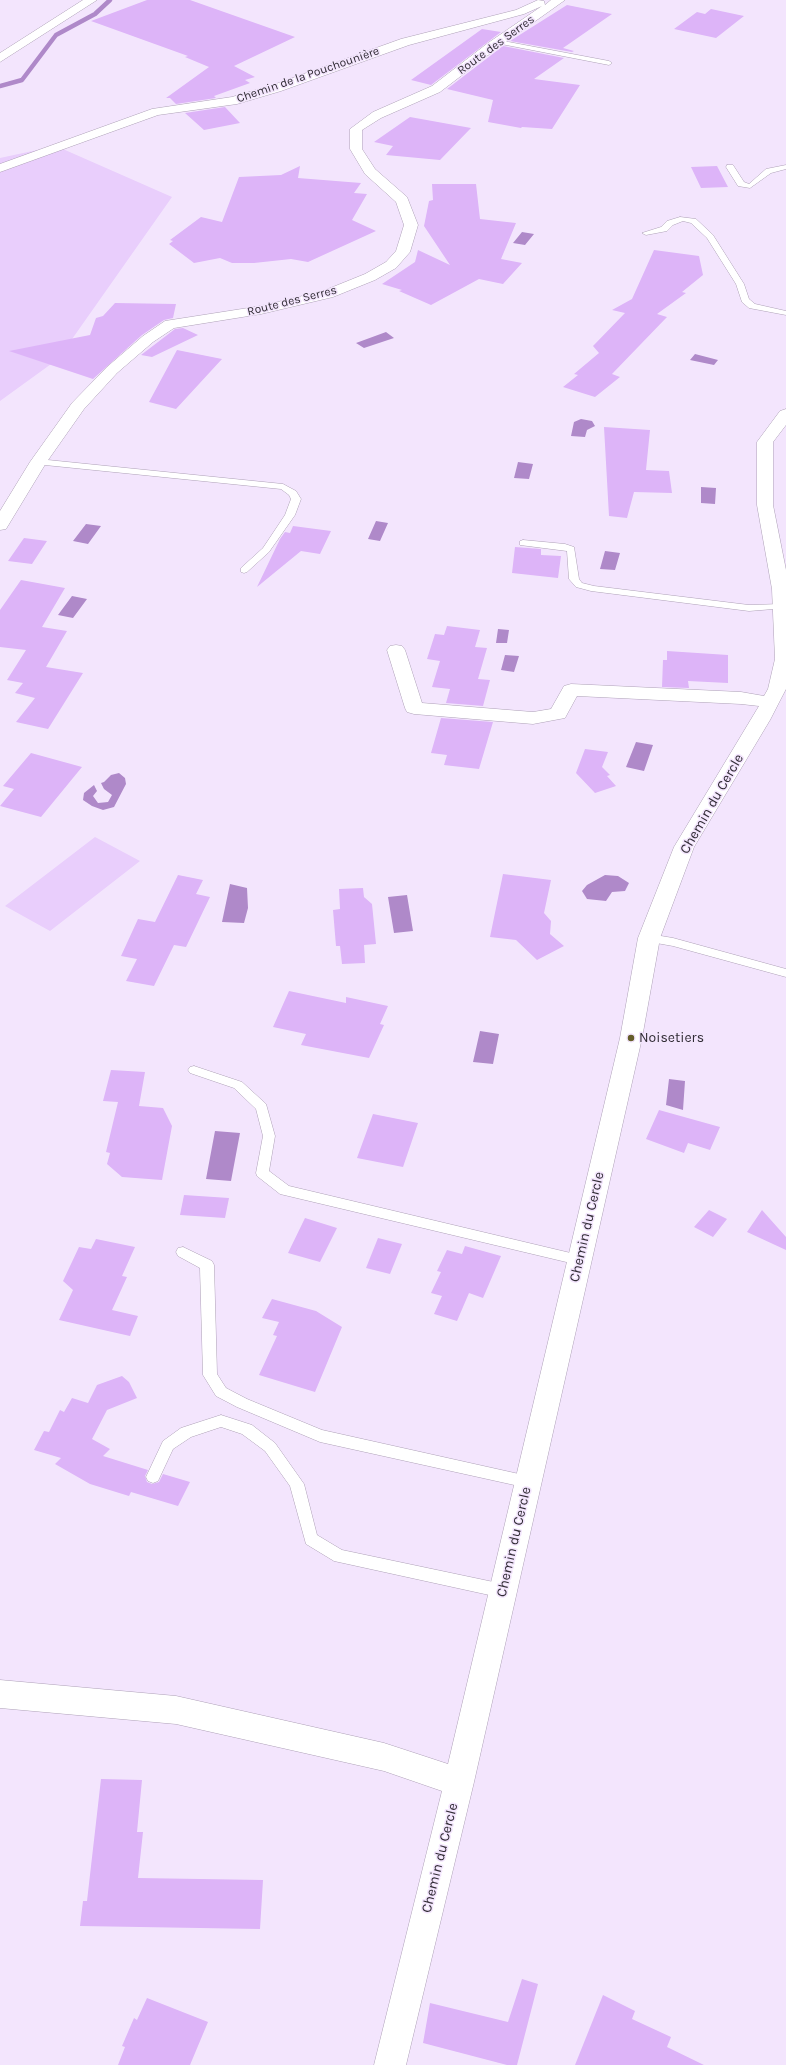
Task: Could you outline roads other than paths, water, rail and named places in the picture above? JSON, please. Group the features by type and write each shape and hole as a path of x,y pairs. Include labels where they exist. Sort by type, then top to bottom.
{"street":[{"path":"0,58 91,0"},
{"name":"Chemin de la Pouchounière","path":"0,168 156,112 233,101 277,88 405,42 520,12 547,0"},
{"name":"Route des Serres","path":"0,525 38,462 78,406 112,370 148,339 170,324 261,310 328,294 370,277 391,265 403,252 412,225 402,200 370,171 356,149 356,129 378,115 436,89 498,42 559,0"},
{"name":"Chemin du Cercle","path":"390,2065 459,1782 579,1260 632,1038 650,938 684,847 761,720 778,689 784,659 782,607 781,589 765,505 765,442 786,414"},
{"path":"396,650 414,708 533,718 558,714 571,690 741,698 770,702"},
{"path":"0,1694 176,1710 384,1757 459,1782"}],"lane":[{"path":"498,42 609,63"},
{"path":"730,167 742,184 750,186 769,171 786,167"},
{"path":"646,233 664,229 670,223 682,219 693,221 710,237 740,284 745,300 752,306 786,313"},
{"path":"38,462 283,487 293,493 296,499 290,515 266,550 244,570"},
{"path":"523,543 565,547 571,549 574,579 579,585 594,589 749,608 782,607"},
{"path":"650,938 673,942 786,973"},
{"path":"194,1070 238,1085 262,1107 269,1136 262,1173 285,1190 579,1260"},
{"path":"183,1252 207,1265 210,1375 221,1392 242,1403 320,1436 528,1482"},
{"path":"153,1477 168,1445 186,1432 221,1421 247,1429 270,1447 297,1484 312,1539 339,1556 503,1591"}],"waterway":[{"path":"0,86 22,80 56,35 95,14 110,0"}],"place":[{"name":"Noisetiers","path":"631,1038"}]}
